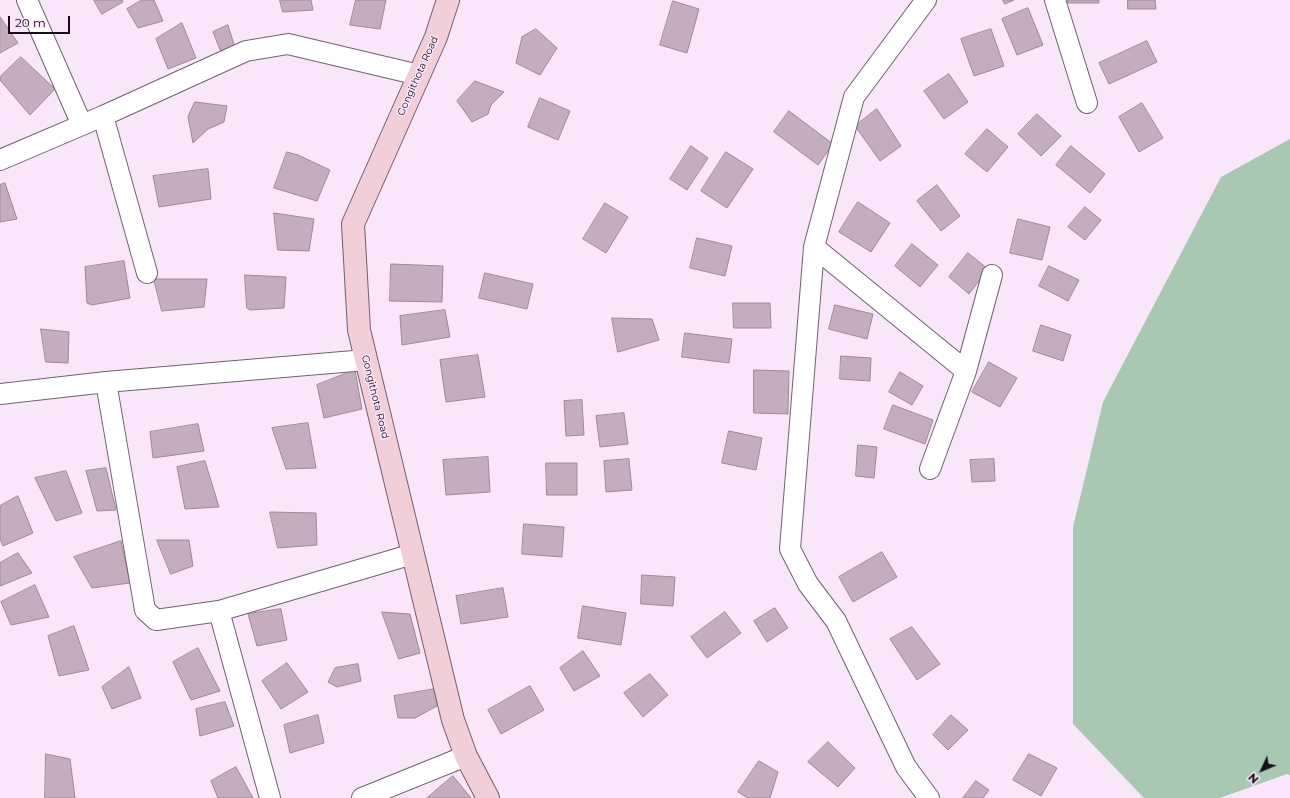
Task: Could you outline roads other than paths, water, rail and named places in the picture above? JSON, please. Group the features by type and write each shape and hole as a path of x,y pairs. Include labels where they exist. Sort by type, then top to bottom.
{"street":[{"path":"27,0 82,125"},
{"name":"Gongithota Road","path":"448,0 436,36 353,224 359,330 366,360 453,720 466,756 488,798"},
{"path":"926,0 854,97 814,247 790,549 808,584 836,621 906,767 929,798"},
{"path":"1056,0 1087,103"},
{"path":"0,160 103,116 246,51 288,44 419,75"},
{"path":"103,116 147,273"},
{"path":"814,247 966,371"},
{"path":"930,469 966,371 992,275"},
{"path":"0,394 106,382 366,360"},
{"path":"106,382 144,610 156,620 219,611 413,554"},
{"path":"219,611 270,798"},
{"path":"362,798 466,756"}]}
